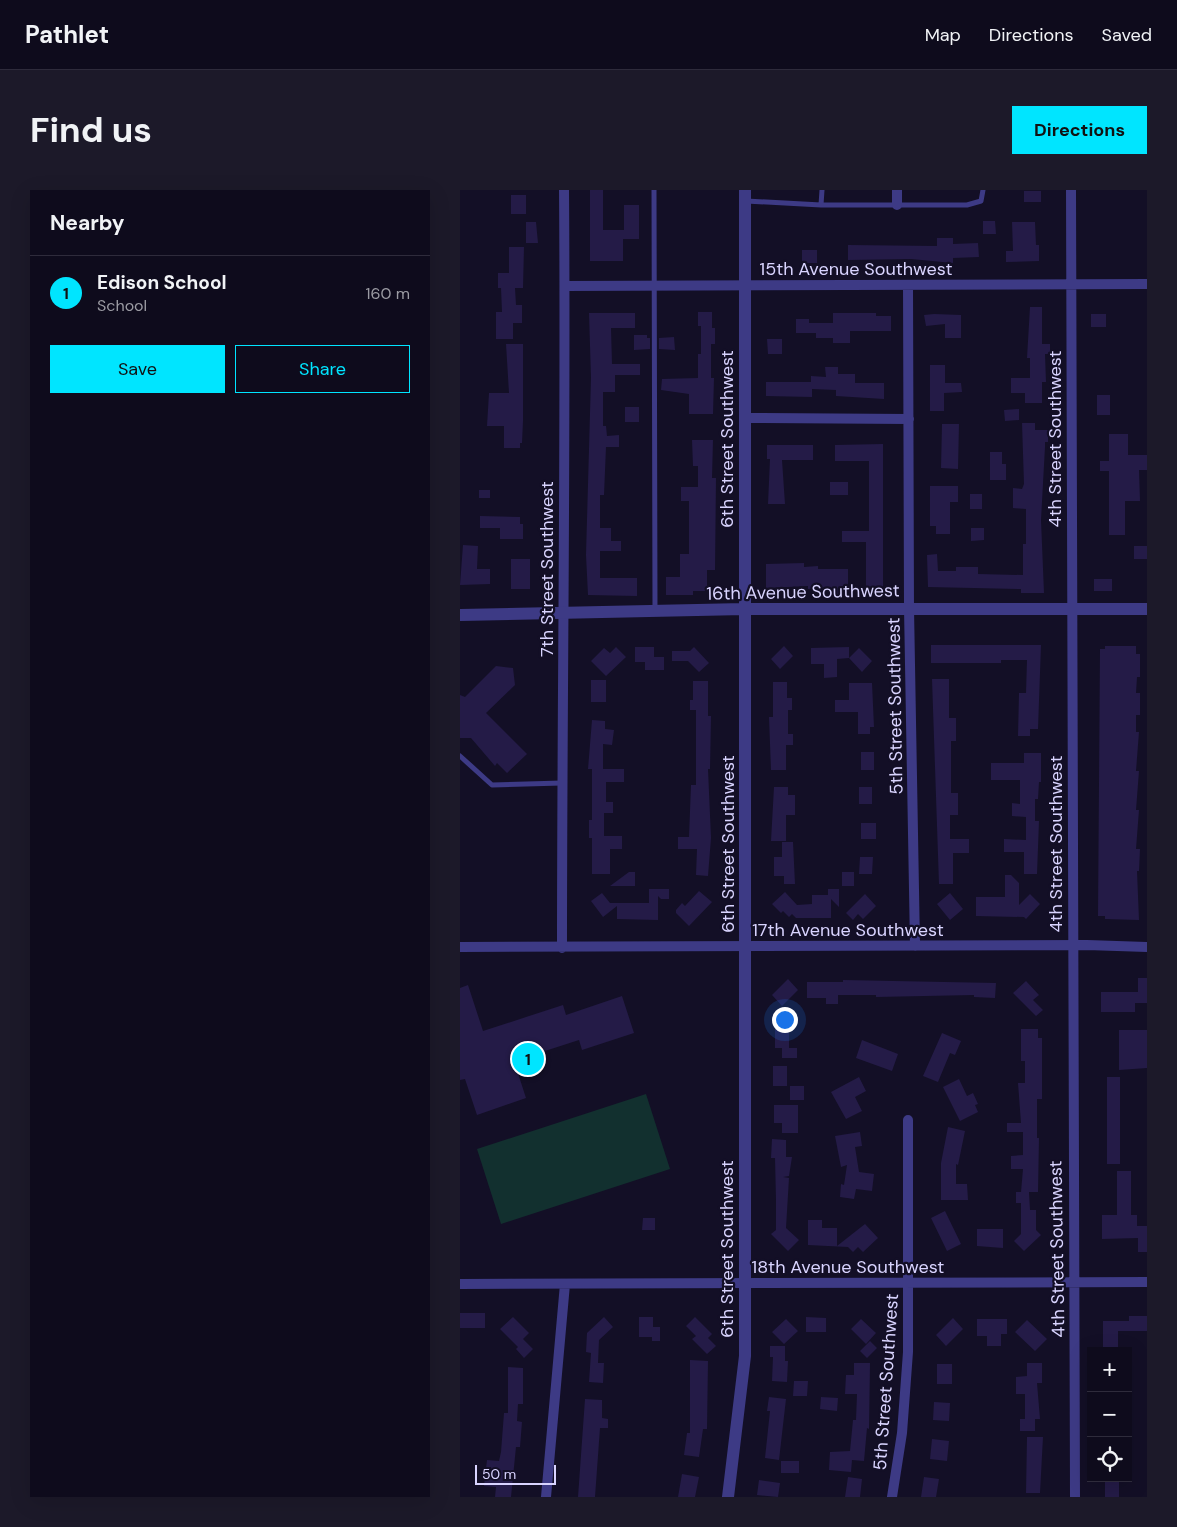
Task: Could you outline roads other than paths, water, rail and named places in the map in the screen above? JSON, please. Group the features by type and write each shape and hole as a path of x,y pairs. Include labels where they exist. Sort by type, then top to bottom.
{"street":[{"name":"7th Street Southwest","path":"562,948 564,190"},
{"path":"896,206 897,190"},
{"name":"4th Street Southwest","path":"1071,190 1075,1497"},
{"name":"6th Street Southwest","path":"728,1497 745,1356 745,196"},
{"name":"15th Avenue Southwest","path":"565,286 1147,284"},
{"name":"5th Street Southwest","path":"908,285 909,608 915,946"},
{"path":"744,418 909,419"},
{"name":"16th Avenue Southwest","path":"460,616 562,615 744,609 1147,609"},
{"name":"17th Avenue Southwest","path":"460,946 562,948 1072,945 1147,948"},
{"name":"5th Street Southwest","path":"892,1497 902,1433 909,1282 908,1120"},
{"name":"18th Avenue Southwest","path":"460,1284 1147,1282"},
{"path":"546,1497 564,1284"}],"lane":[{"path":"654,190 655,612"},
{"path":"821,206 822,190"},
{"path":"745,196 821,206 896,206 975,204 981,201 983,190"},
{"path":"460,756 492,785 562,783"}],"place":[{"name":"Edison School","path":"528,1059"}]}
